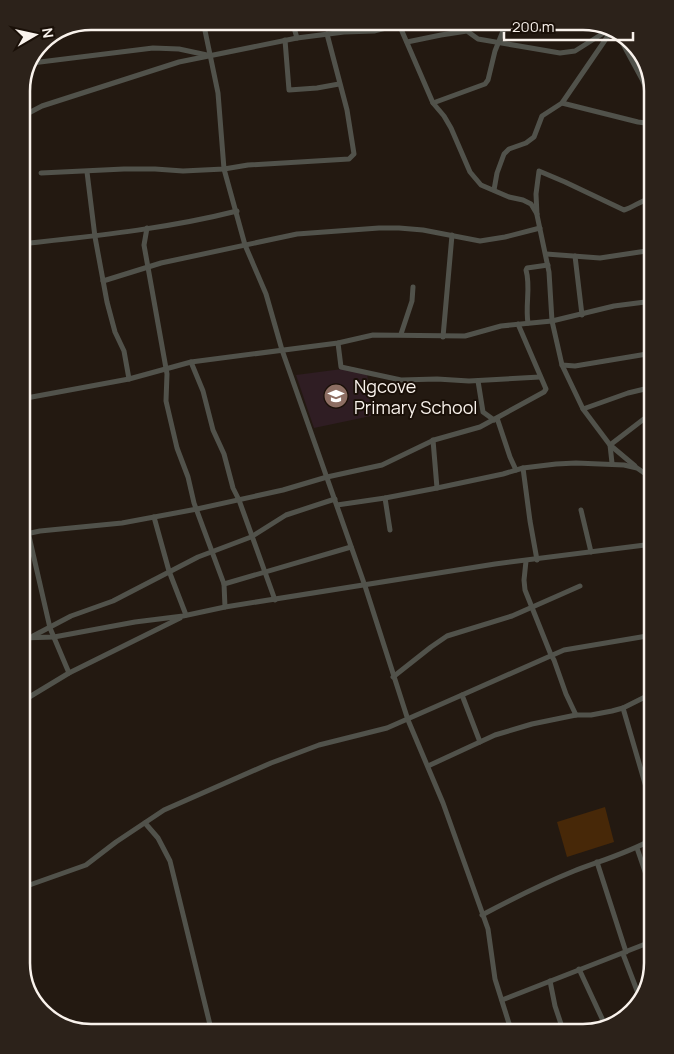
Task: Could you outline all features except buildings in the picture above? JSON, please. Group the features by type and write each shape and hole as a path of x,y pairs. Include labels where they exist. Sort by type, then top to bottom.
{"street":[{"path":"205,30 218,93 224,169 246,245 266,294 282,350 365,586 408,720 449,817 488,929 495,979 509,1024"},
{"path":"295,30 297,38"},
{"path":"30,112 42,106 179,62 297,38 378,30"},
{"path":"401,30 433,103 451,128 470,172 481,185 531,204 537,215"},
{"path":"433,103 485,84 488,80 503,30"},
{"path":"407,42 441,34 468,32 478,39 569,53 575,52 605,34"},
{"path":"41,173 124,169 183,171 349,159 354,154 350,125 327,34"},
{"path":"494,190 496,177 504,154 509,149 532,140 542,116 562,103 608,35"},
{"path":"285,40 289,90 339,84"},
{"path":"624,46 643,80"},
{"path":"37,62 153,48 179,49 210,55"},
{"path":"562,103 644,123"},
{"path":"644,201 633,208 624,210 539,171 536,194 537,215 548,265 552,321 562,365 583,408 610,445 644,473"},
{"path":"88,172 95,237 103,281 115,332 126,358 128,379"},
{"path":"30,243 95,237 198,221 237,211"},
{"path":"147,228 144,239 166,369 166,402 177,448 188,477 194,503 224,584 225,607"},
{"path":"103,281 148,267 297,234 380,228 414,229 480,241 506,237 540,228"},
{"path":"444,337 452,236"},
{"path":"546,254 600,258 644,251"},
{"path":"575,256 582,315"},
{"path":"528,323 526,312 528,278 526,270 527,268 548,265"},
{"path":"401,334 412,301 413,287"},
{"path":"30,397 128,379 191,362 338,343 373,335 466,336 501,326 552,321 614,306 644,302"},
{"path":"70,673 50,628 30,533 122,523 284,490 327,477 382,465 433,440 480,427 544,392 546,389 518,324"},
{"path":"338,343 343,368 400,380 478,381 540,377"},
{"path":"562,365 592,363 644,355"},
{"path":"191,362 203,391 213,430 224,454 228,474 266,573 274,600"},
{"path":"478,381 483,412 495,419 516,470"},
{"path":"583,408 644,389"},
{"path":"610,445 644,419"},
{"path":"433,440 436,488"},
{"path":"610,445 612,463"},
{"path":"337,506 436,488 523,468 576,463 612,463 637,468"},
{"path":"523,468 537,560"},
{"path":"385,498 390,530"},
{"path":"31,637 72,616 114,601 169,571 251,537 286,515 335,500"},
{"path":"581,510 591,552"},
{"path":"154,517 169,571 185,615"},
{"path":"31,637 54,637 225,607 495,564 644,545"},
{"path":"224,584 351,548"},
{"path":"526,561 524,584 566,694 576,715"},
{"path":"393,677 430,647 447,636 512,616 560,597 580,586"},
{"path":"30,697 70,673 185,615"},
{"path":"30,885 86,865 164,810 271,763 320,745 376,732 408,720 551,655 577,647 644,636"},
{"path":"462,695 480,742"},
{"path":"428,766 495,734 576,715 598,714 623,708 644,698"},
{"path":"623,708 644,780"},
{"path":"146,823 158,838 170,861 210,1024"},
{"path":"482,914 524,892 644,844"},
{"path":"637,848 644,869"},
{"path":"597,862 637,990"},
{"path":"502,1000 644,944"},
{"path":"579,969 603,1020"},
{"path":"550,981 561,1024"}],"shaded area":[{"name":"Ngcove Primary School","path":"342,369 367,372 371,416 314,428 296,375"},
{"path":"605,807 614,842 567,857 557,822"}],"place":[{"name":"Ngcove Primary School","path":"336,396"}]}
